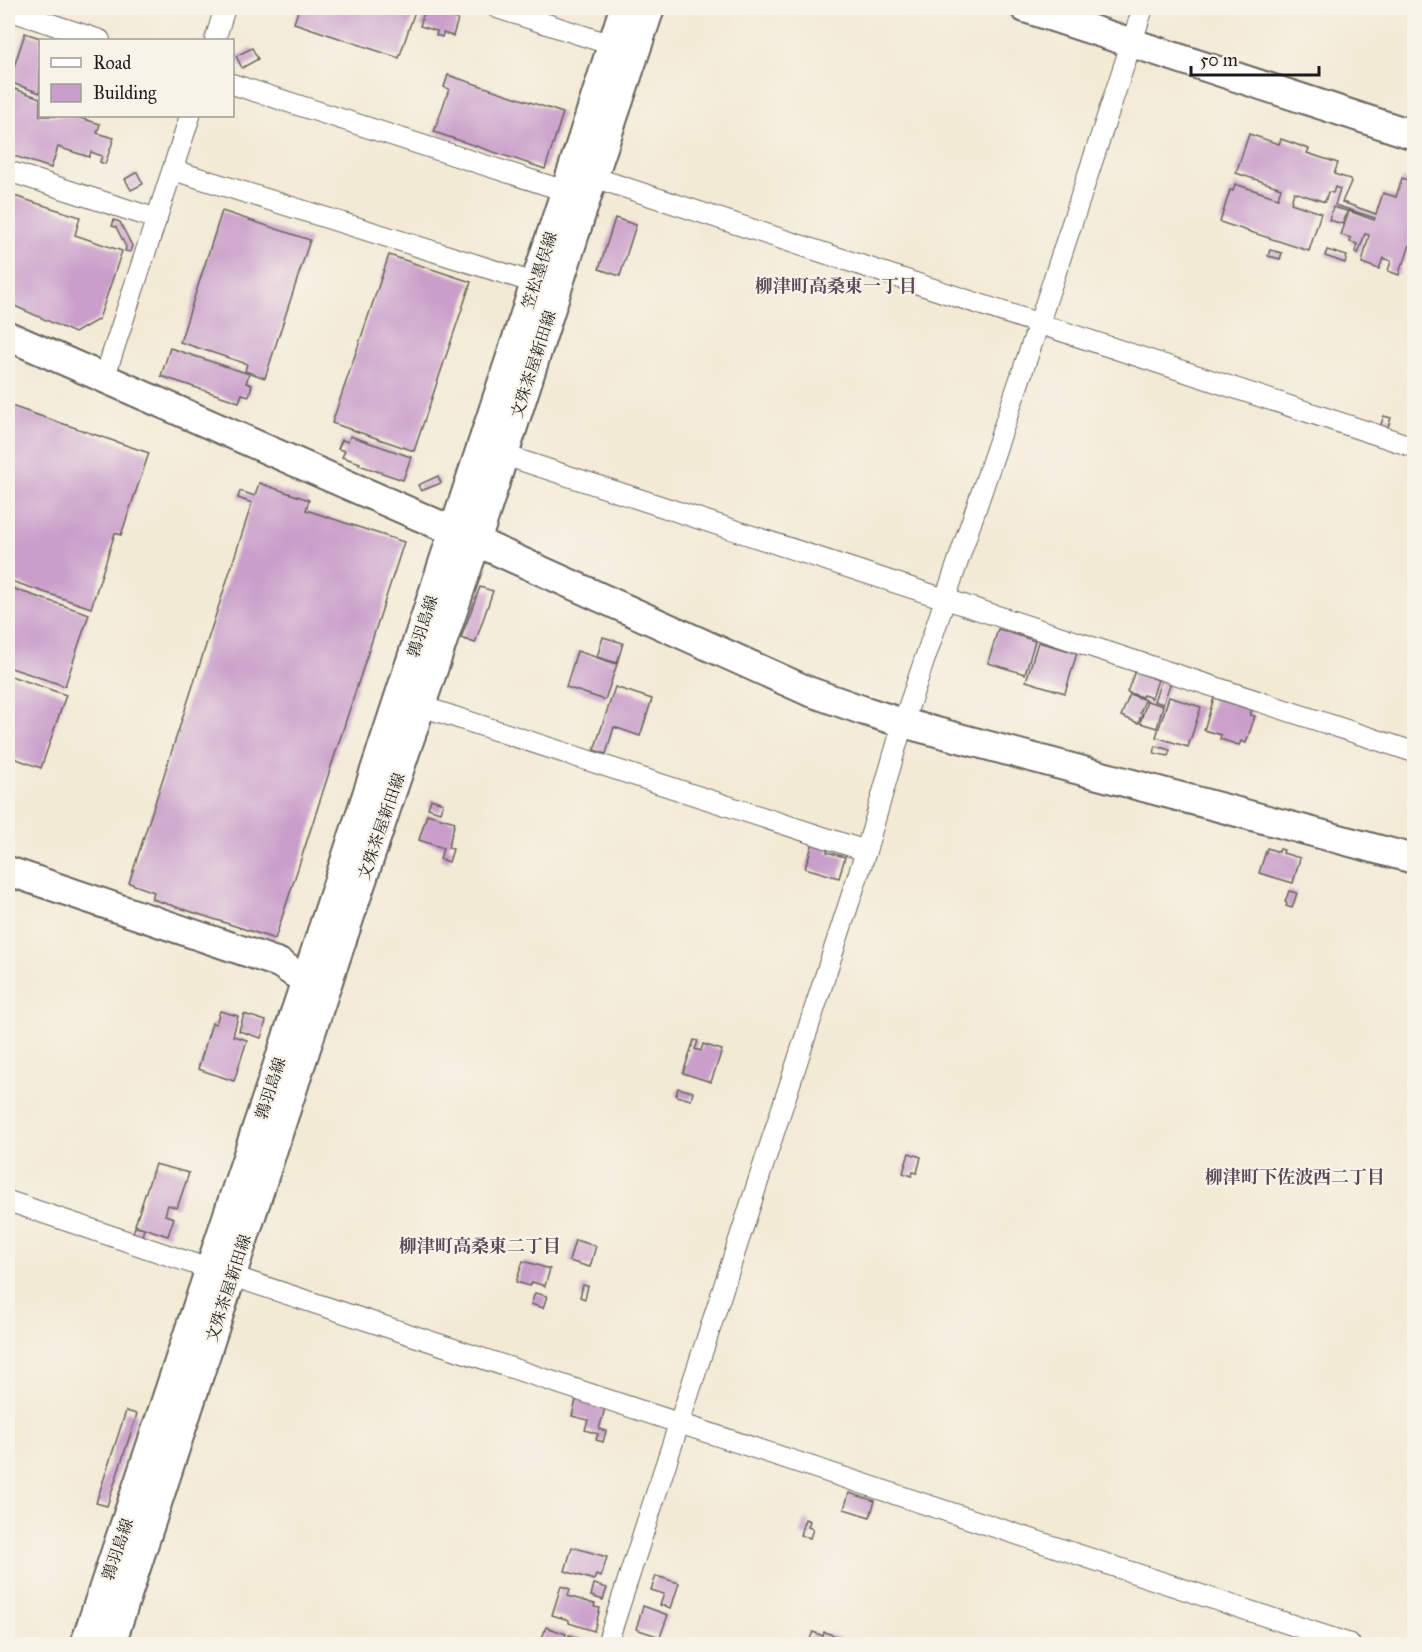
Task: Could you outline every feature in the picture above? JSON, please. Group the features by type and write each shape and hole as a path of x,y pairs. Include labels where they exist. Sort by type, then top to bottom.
{"main road":[{"name":"笠松墨俣線","path":"464,536 535,283 624,8"},
{"name":"文殊茶屋新田線","path":"111,1644 221,1273 315,987 421,706 464,536 504,455 650,8"},
{"path":"1024,8 1414,135"},
{"path":"8,336 464,536 808,691 903,723 1414,858"},
{"name":"鶉羽島線","path":"315,987 464,536"},
{"path":"8,871 279,963 315,987"},
{"name":"鶉羽島線","path":"85,1644 221,1273"}],"street":[{"path":"214,39 225,8"},
{"path":"497,8 612,45"},
{"path":"608,1644 866,851 903,723 1143,8"},
{"path":"8,10 97,39"},
{"path":"234,85 556,188"},
{"path":"104,379 190,117"},
{"path":"173,170 535,283"},
{"path":"8,171 157,219"},
{"path":"593,177 1414,447"},
{"path":"504,455 1414,752"},
{"path":"421,706 866,851"},
{"path":"8,1201 1350,1644"}],"building":[{"path":"299,8 416,8 399,58 294,23"},
{"path":"425,9 458,19 453,36 443,33 442,37 436,35 437,31 420,26"},
{"path":"25,33 43,39 39,39 39,93 9,82"},
{"path":"252,48 258,59 242,68 236,56"},
{"path":"448,75 563,113 545,169 434,132 449,89 444,87"},
{"path":"15,89 39,98 39,117 77,117 100,124 97,133 114,138 105,164 100,162 102,156 91,152 89,157 58,147 51,168 8,154 8,112"},
{"path":"1249,134 1279,144 1281,139 1309,149 1307,153 1338,163 1334,174 1350,179 1351,182 1342,202 1376,214 1383,193 1396,197 1402,178 1414,182 1412,203 1414,204 1414,233 1399,275 1388,271 1391,261 1383,258 1379,269 1362,263 1369,235 1365,234 1358,254 1355,252 1357,244 1350,242 1351,238 1341,235 1349,211 1374,220 1375,218 1335,205 1340,189 1335,187 1333,193 1328,192 1325,202 1294,192 1291,203 1321,213 1309,251 1220,222 1230,190 1233,191 1235,184 1278,198 1281,188 1236,173"},
{"path":"137,172 143,184 131,190 125,179"},
{"path":"8,194 80,217 75,235 122,251 99,319 75,333 8,303"},
{"path":"1333,207 1347,211 1343,224 1329,220"},
{"path":"222,211 310,240 265,378 245,371 247,364 180,342"},
{"path":"615,218 636,225 620,276 599,269"},
{"path":"114,220 120,222 132,246 130,252 125,251 126,247 116,227 112,226"},
{"path":"1270,250 1282,253 1280,259 1268,256"},
{"path":"1327,250 1347,256 1345,263 1325,256"},
{"path":"389,255 471,282 414,451 332,423"},
{"path":"170,348 249,374 246,383 252,385 249,396 242,394 239,402 161,376"},
{"path":"11,406 149,453 121,535 115,533 91,608 8,580 8,415"},
{"path":"1384,416 1391,418 1387,430 1380,427"},
{"path":"350,436 411,457 403,480 342,457 345,451 338,449 342,440 348,442"},
{"path":"438,476 441,483 421,491 418,485"},
{"path":"259,483 309,500 306,510 404,542 275,939 152,899 154,892 129,883 252,503 238,498 240,491 255,496"},
{"path":"8,587 89,614 65,686 8,667"},
{"path":"480,587 493,591 475,643 461,638"},
{"path":"998,629 1035,641 1025,674 988,663"},
{"path":"603,637 623,643 617,663 597,657"},
{"path":"1038,642 1077,653 1065,693 1026,681"},
{"path":"577,651 617,664 605,700 566,687"},
{"path":"1135,671 1158,680 1152,698 1127,692"},
{"path":"8,675 66,695 41,768 8,756"},
{"path":"1162,679 1171,682 1163,704 1154,701"},
{"path":"615,687 652,699 640,736 614,727 606,754 594,750"},
{"path":"1130,694 1145,700 1138,723 1121,716"},
{"path":"1169,697 1201,707 1188,747 1156,737"},
{"path":"1214,698 1252,710 1250,715 1255,716 1246,743 1241,741 1239,745 1220,739 1221,735 1204,730"},
{"path":"1147,701 1163,706 1157,728 1140,723"},
{"path":"1156,746 1170,750 1168,756 1154,753"},
{"path":"431,799 443,803 440,812 428,808"},
{"path":"427,814 455,822 448,848 453,849 449,862 440,859 443,848 419,840"},
{"path":"813,843 828,848 827,852 845,857 839,878 805,868"},
{"path":"1267,848 1279,852 1280,849 1284,850 1283,853 1300,858 1293,883 1259,873"},
{"path":"1289,891 1297,893 1292,908 1286,906 1285,902"},
{"path":"220,1011 238,1016 233,1036 247,1040 234,1081 198,1069 212,1023 216,1024"},
{"path":"244,1014 266,1021 261,1038 239,1031"},
{"path":"694,1040 698,1041 695,1049 701,1051 703,1044 722,1050 711,1082 683,1073"},
{"path":"678,1088 693,1092 691,1100 676,1096"},
{"path":"909,1153 921,1157 917,1173 913,1172 912,1176 903,1173"},
{"path":"155,1164 189,1173 177,1208 168,1205 165,1215 174,1218 168,1236 135,1225"},
{"path":"135,1227 144,1229 142,1236 133,1233"},
{"path":"575,1240 596,1246 590,1267 569,1261"},
{"path":"523,1261 550,1269 545,1286 532,1282 530,1286 516,1282"},
{"path":"583,1285 588,1286 585,1299 580,1297"},
{"path":"535,1293 547,1296 543,1308 531,1304"},
{"path":"577,1396 606,1405 599,1429 606,1431 603,1442 596,1440 598,1434 585,1430 588,1420 572,1416"},
{"path":"126,1411 137,1414 107,1506 96,1503"},
{"path":"849,1493 875,1501 870,1517 844,1509"},
{"path":"805,1519 810,1521 808,1527 813,1529 810,1538 800,1535"},
{"path":"572,1547 607,1557 601,1577 596,1575 594,1580 565,1571"},
{"path":"656,1576 679,1583 671,1608 660,1605 664,1594 651,1590"},
{"path":"594,1584 607,1588 603,1600 591,1596"},
{"path":"561,1586 570,1589 568,1596 595,1604 594,1607 600,1608 594,1631 552,1615"},
{"path":"643,1606 668,1615 660,1637 636,1629"},
{"path":"546,1627 566,1634 562,1644 540,1644"},
{"path":"813,1632 823,1636 824,1632 842,1638 839,1644 808,1644"},
{"path":"569,1635 590,1642 590,1644 566,1644"}],"district":[{"name":"柳津町高桑東一丁目","path":"836,286"},
{"name":"柳津町下佐波西二丁目","path":"1295,1177"},
{"name":"柳津町高桑東二丁目","path":"480,1246"}]}
